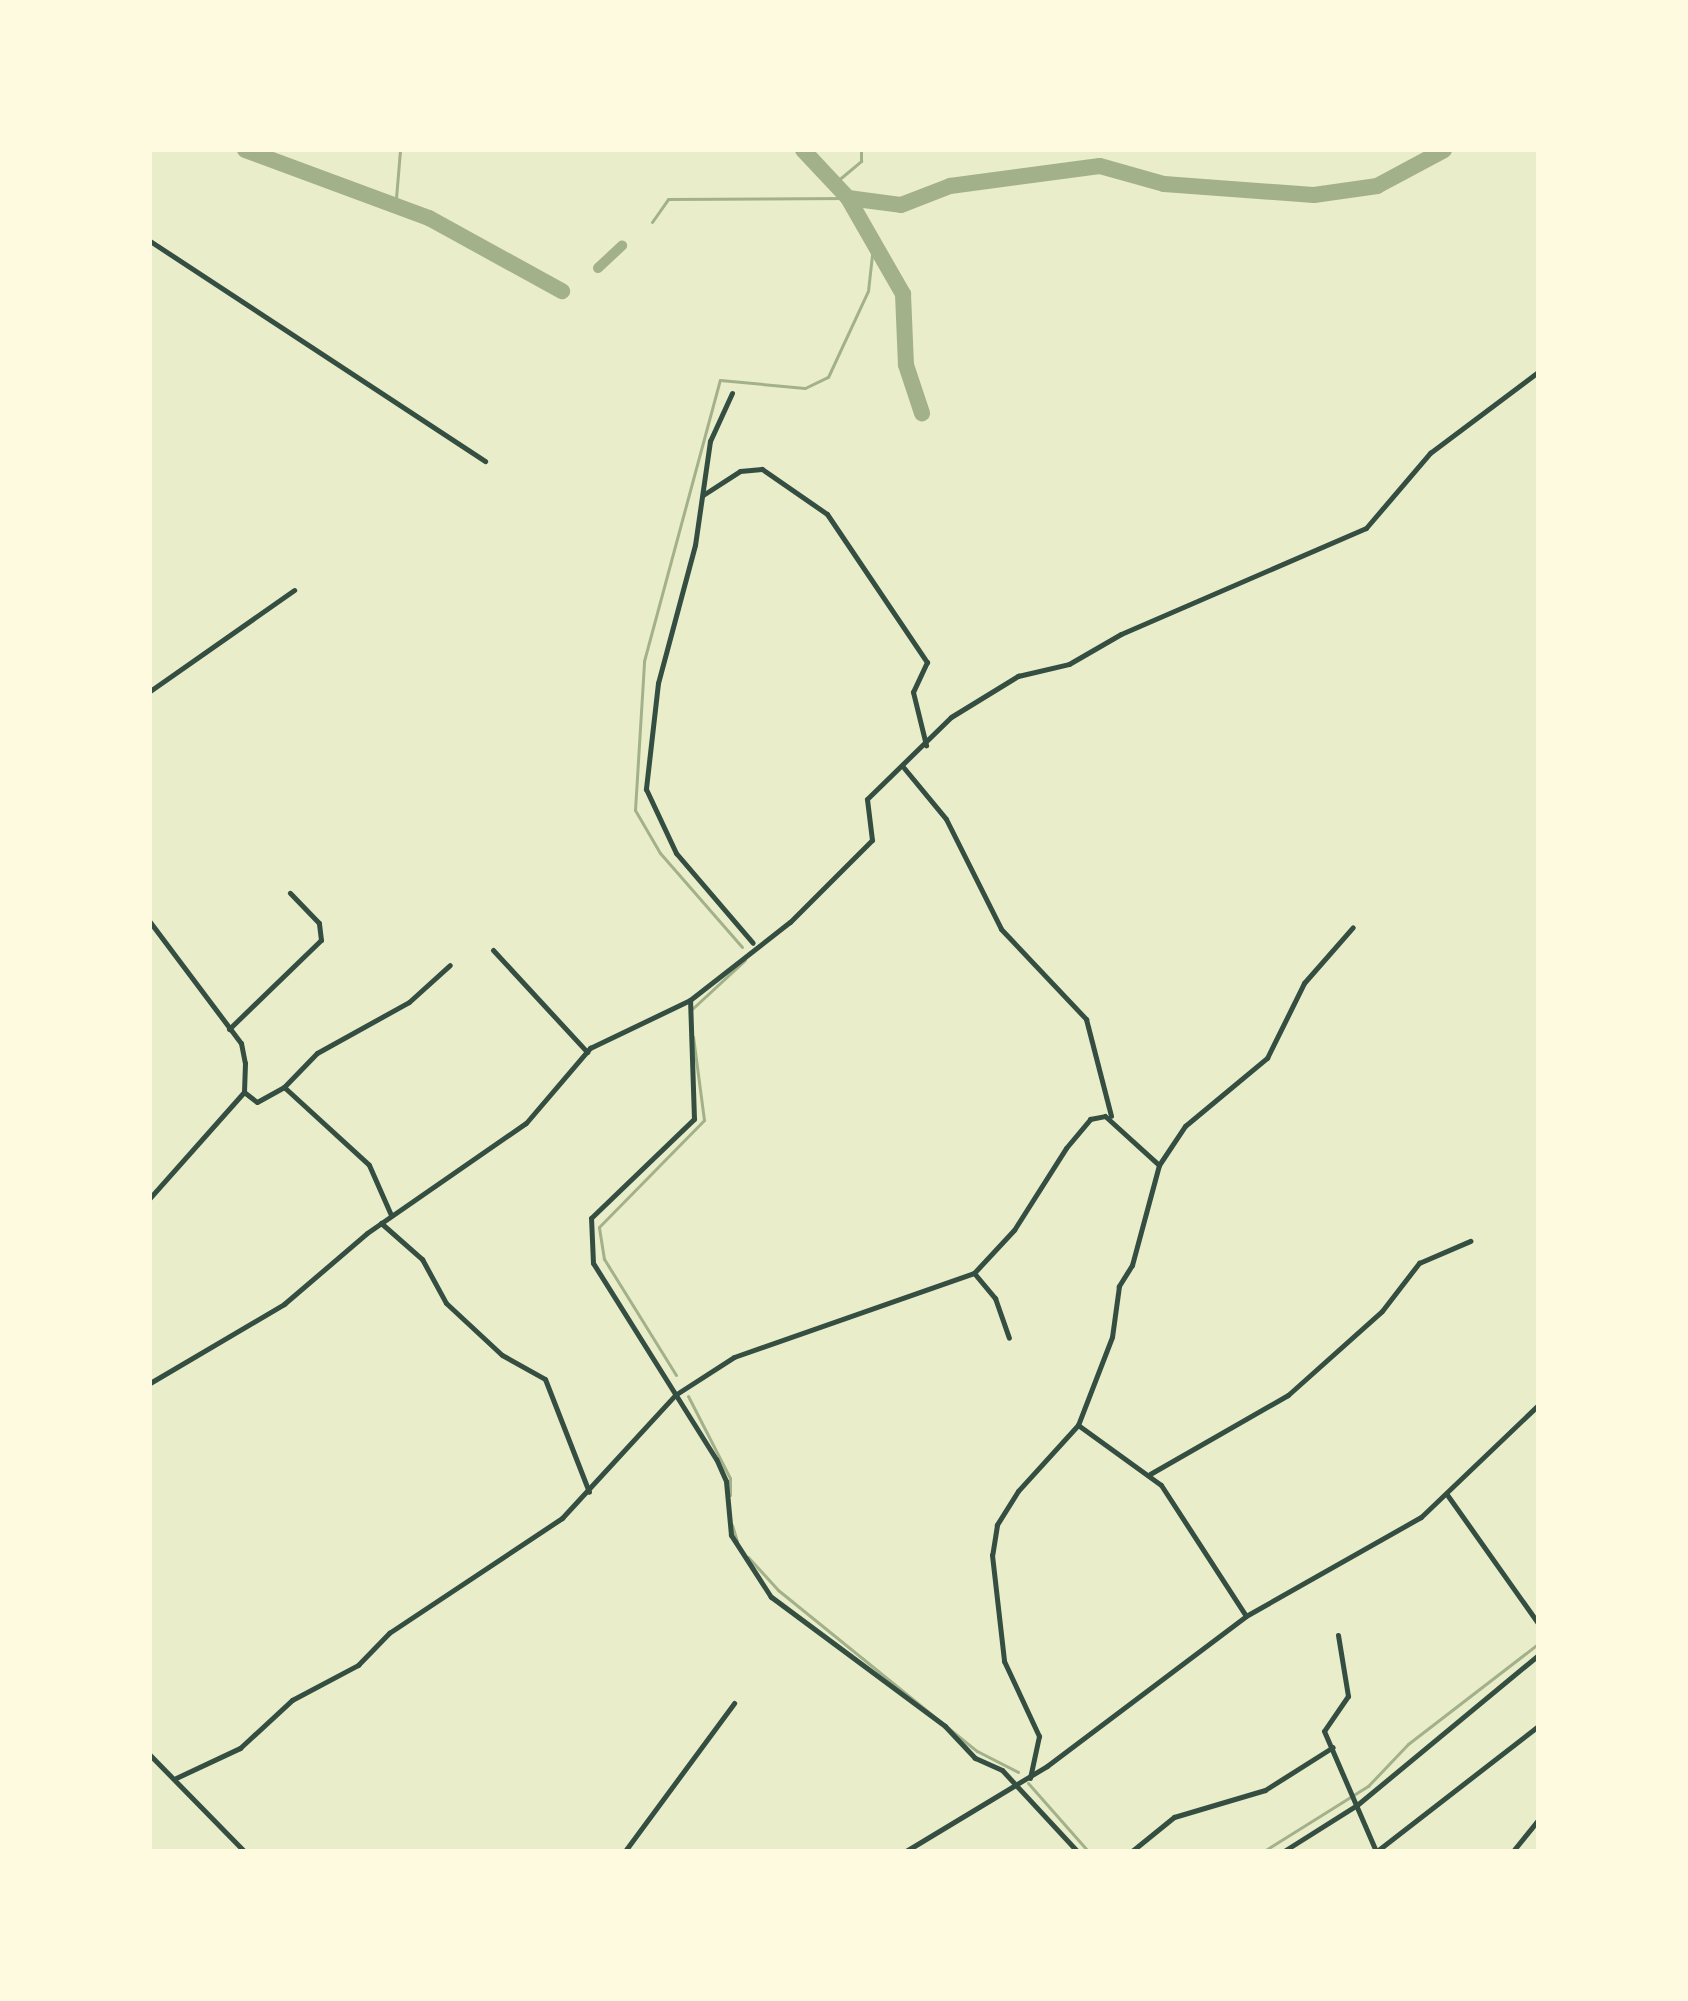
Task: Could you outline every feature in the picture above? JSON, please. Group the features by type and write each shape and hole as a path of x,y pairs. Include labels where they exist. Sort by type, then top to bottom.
{"street":[{"path":"150,241 485,461"},
{"path":"150,1383 284,1304 391,1215 526,1123 587,1052 690,1000 754,943 790,922 872,840 865,803 977,697 1018,676 1069,664 1121,634 1366,528 1430,453 1538,372"},
{"path":"732,393 710,441 703,495 658,683 646,789 676,853 754,943"},
{"path":"703,495 740,471 762,469 827,514 927,662 913,692 926,745"},
{"path":"150,691 294,590"},
{"path":"904,768 946,819 1001,929 1086,1019 1112,1117 1159,1165"},
{"path":"229,1029 321,940 319,923 290,893"},
{"path":"150,922 244,1052 244,1092 150,1198"},
{"path":"1030,1778 1039,1736 1004,1661 992,1555 997,1525 1018,1491 1078,1425 1112,1337 1119,1286 1132,1265 1159,1165 1185,1126 1267,1058 1304,983 1353,927"},
{"path":"493,950 587,1052"},
{"path":"244,1092 257,1102 284,1087 317,1053 409,1002 450,965"},
{"path":"690,1000 694,1119 603,1204 587,1229 593,1263 726,1481 724,1512 739,1553 771,1597 1019,1784 1077,1851"},
{"path":"284,1087 369,1165 375,1192 391,1215"},
{"path":"176,1778 240,1748 292,1700 358,1665 389,1633 589,1492 675,1395 734,1357 974,1273 1001,1248 1036,1187 1090,1119 1112,1117"},
{"path":"381,1223 422,1259 446,1303 502,1355 545,1379 589,1492"},
{"path":"1150,1474 1288,1395 1382,1311 1419,1263 1470,1241"},
{"path":"974,1273 995,1298 1009,1338"},
{"path":"906,1851 1030,1778 1246,1616 1380,1546 1448,1496 1538,1405"},
{"path":"1078,1425 1150,1474 1181,1508 1246,1616"},
{"path":"1448,1496 1538,1623"},
{"path":"1338,1635 1349,1682 1346,1704 1324,1726 1376,1851 1538,1726"},
{"path":"1284,1851 1538,1655"},
{"path":"625,1851 734,1703"},
{"path":"1132,1851 1174,1817 1265,1790 1333,1747"},
{"path":"150,1755 176,1778 244,1851"},
{"path":"1513,1851 1538,1820"}],"waterway":[{"path":"245,150 429,218 562,291"},
{"path":"387,206 396,198 400,150"},
{"path":"803,150 848,198 903,294 906,365 922,413"},
{"path":"836,182 861,161 861,150"},
{"path":"848,198 901,205 950,186 1100,166 1164,184 1314,195 1377,186 1444,150"},
{"path":"652,222 668,199 848,198"},
{"path":"742,947 660,853 635,810 644,661 720,380 805,388 828,377 868,291 874,237"},
{"path":"598,268 622,246"},
{"path":"692,1009 745,960"},
{"path":"676,1375 604,1259 599,1227 704,1120 693,1037"},
{"path":"688,1396 730,1478 730,1495"},
{"path":"732,1525 737,1541"},
{"path":"748,1557 778,1590 977,1751 1018,1772"},
{"path":"1264,1851 1368,1786 1408,1744 1538,1644"},
{"path":"1028,1783 1088,1851"}]}
